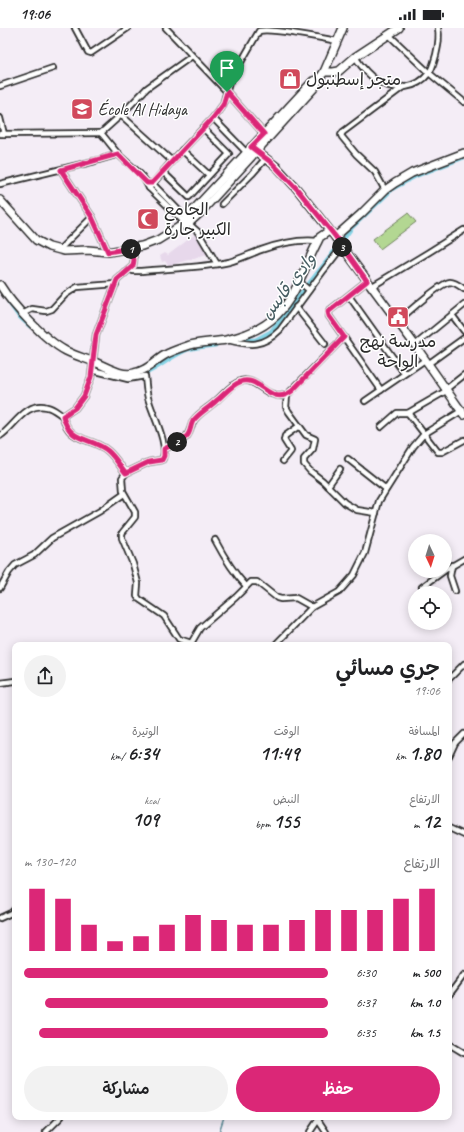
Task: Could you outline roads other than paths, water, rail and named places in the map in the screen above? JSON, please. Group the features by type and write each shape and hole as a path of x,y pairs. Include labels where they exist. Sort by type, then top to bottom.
{"street":[{"path":"74,28 88,52 92,53 128,28"},
{"path":"166,28 227,92 266,136"},
{"path":"0,200 36,240 58,251 88,250 108,252 131,248 158,240 186,222 266,136 313,81 319,79 324,72 343,28"},
{"path":"324,72 339,71 355,57 399,28"},
{"path":"355,57 379,82 389,86 403,88 415,85 430,73 438,42 438,28"},
{"path":"149,185 213,118 223,105 229,83 259,31 263,29 280,29 337,41"},
{"path":"389,36 464,102"},
{"path":"0,118 2,134 101,133 147,88 192,56"},
{"path":"0,86 53,68"},
{"path":"385,190 375,172 356,154 341,135 403,88"},
{"path":"121,115 172,161"},
{"path":"213,118 251,152 266,158 277,167 297,189 329,231 335,236 342,248 415,345 445,390 463,412 424,434 413,447 379,501 365,554 354,576 339,592 312,607 278,642"},
{"path":"163,172 189,197 229,154 203,128"},
{"path":"101,133 118,154 186,222 198,232 217,264"},
{"path":"182,150 209,175"},
{"path":"335,236 361,214 385,190 412,173 464,153"},
{"path":"0,184 61,170 118,154"},
{"path":"222,204 266,158"},
{"path":"61,170 92,217 108,252"},
{"path":"58,251 92,217"},
{"path":"381,390 329,316 329,311 349,296 369,284 429,252 464,230"},
{"path":"0,286 8,298 24,313 35,327 57,346 67,352 122,373 131,374 146,369 164,355 178,349 198,344 226,340 246,334 269,322 285,305 300,280 320,237 329,231"},
{"path":"131,269 133,271 141,271 176,266 217,264 231,261 274,246 306,240 318,241"},
{"path":"63,416 80,402 88,384 92,370 96,335 120,276 133,266 134,260 131,248"},
{"path":"226,340 243,344 261,343 277,333 342,248"},
{"path":"300,280 309,290"},
{"path":"397,322 430,294 446,284 451,282 464,289"},
{"path":"24,313 32,309 48,311 52,309 65,295 77,288 116,284"},
{"path":"349,296 404,373"},
{"path":"415,345 464,305"},
{"path":"296,307 325,344"},
{"path":"452,315 464,331"},
{"path":"344,337 287,395 286,407 306,435 312,437 315,441 313,449 304,460 304,464 348,505 357,510 376,513"},
{"path":"365,401 404,373 426,362 464,338"},
{"path":"92,370 128,379 145,376 148,400 162,437 164,456 162,460 149,462 126,473 122,478 124,494 135,512 134,520 122,533 122,538 133,564 138,583 137,596 142,602 160,612 179,639 186,642"},
{"path":"381,427 397,413 408,413 445,390 464,375"},
{"path":"164,449 185,439 197,416 239,382 251,382 276,396 287,395"},
{"path":"0,436 23,414 33,407 48,407 63,416 64,421 79,438 108,450 126,473"},
{"path":"408,413 439,453 464,440"},
{"path":"283,461 291,451 284,440 285,436 299,426"},
{"path":"348,459 386,490"},
{"path":"328,486 340,469"},
{"path":"0,588 12,567 34,555 52,538 100,511 124,494"},
{"path":"215,540 234,572 246,586"},
{"path":"452,565 464,559"},
{"path":"423,586 434,578"},
{"path":"451,578 456,591"},
{"path":"192,642 200,628 236,597 250,582 254,581 277,598 296,598 312,607"},
{"path":"452,676 464,664"},
{"path":"0,682 12,681"},
{"path":"452,750 455,743 464,734"},
{"path":"452,829 464,835"},
{"path":"0,918 12,912"},
{"path":"452,991 464,975"},
{"path":"452,1046 464,1053"},
{"path":"46,1132 58,1120"},
{"path":"310,1132 318,1120"},
{"path":"320,1120 326,1132"}],"waterway":[{"name":"وادي قابس","path":"237,341 256,340 271,332 332,255 351,228 393,188 415,176 464,157"},
{"name":"وادي قابس","path":"9,302 19,316 30,326"},
{"name":"وادي قابس","path":"139,376 188,349 215,345"},
{"path":"219,1132 223,1120"}],"place":[{"name":"متجر إسطنبول","path":"290,79"},
{"name":"École Al Hidaya","path":"82,109"},
{"name":"الجامع الكبير جارة","path":"148,219"},
{"name":"مدرسة نهج الواحة","path":"398,317"}]}
